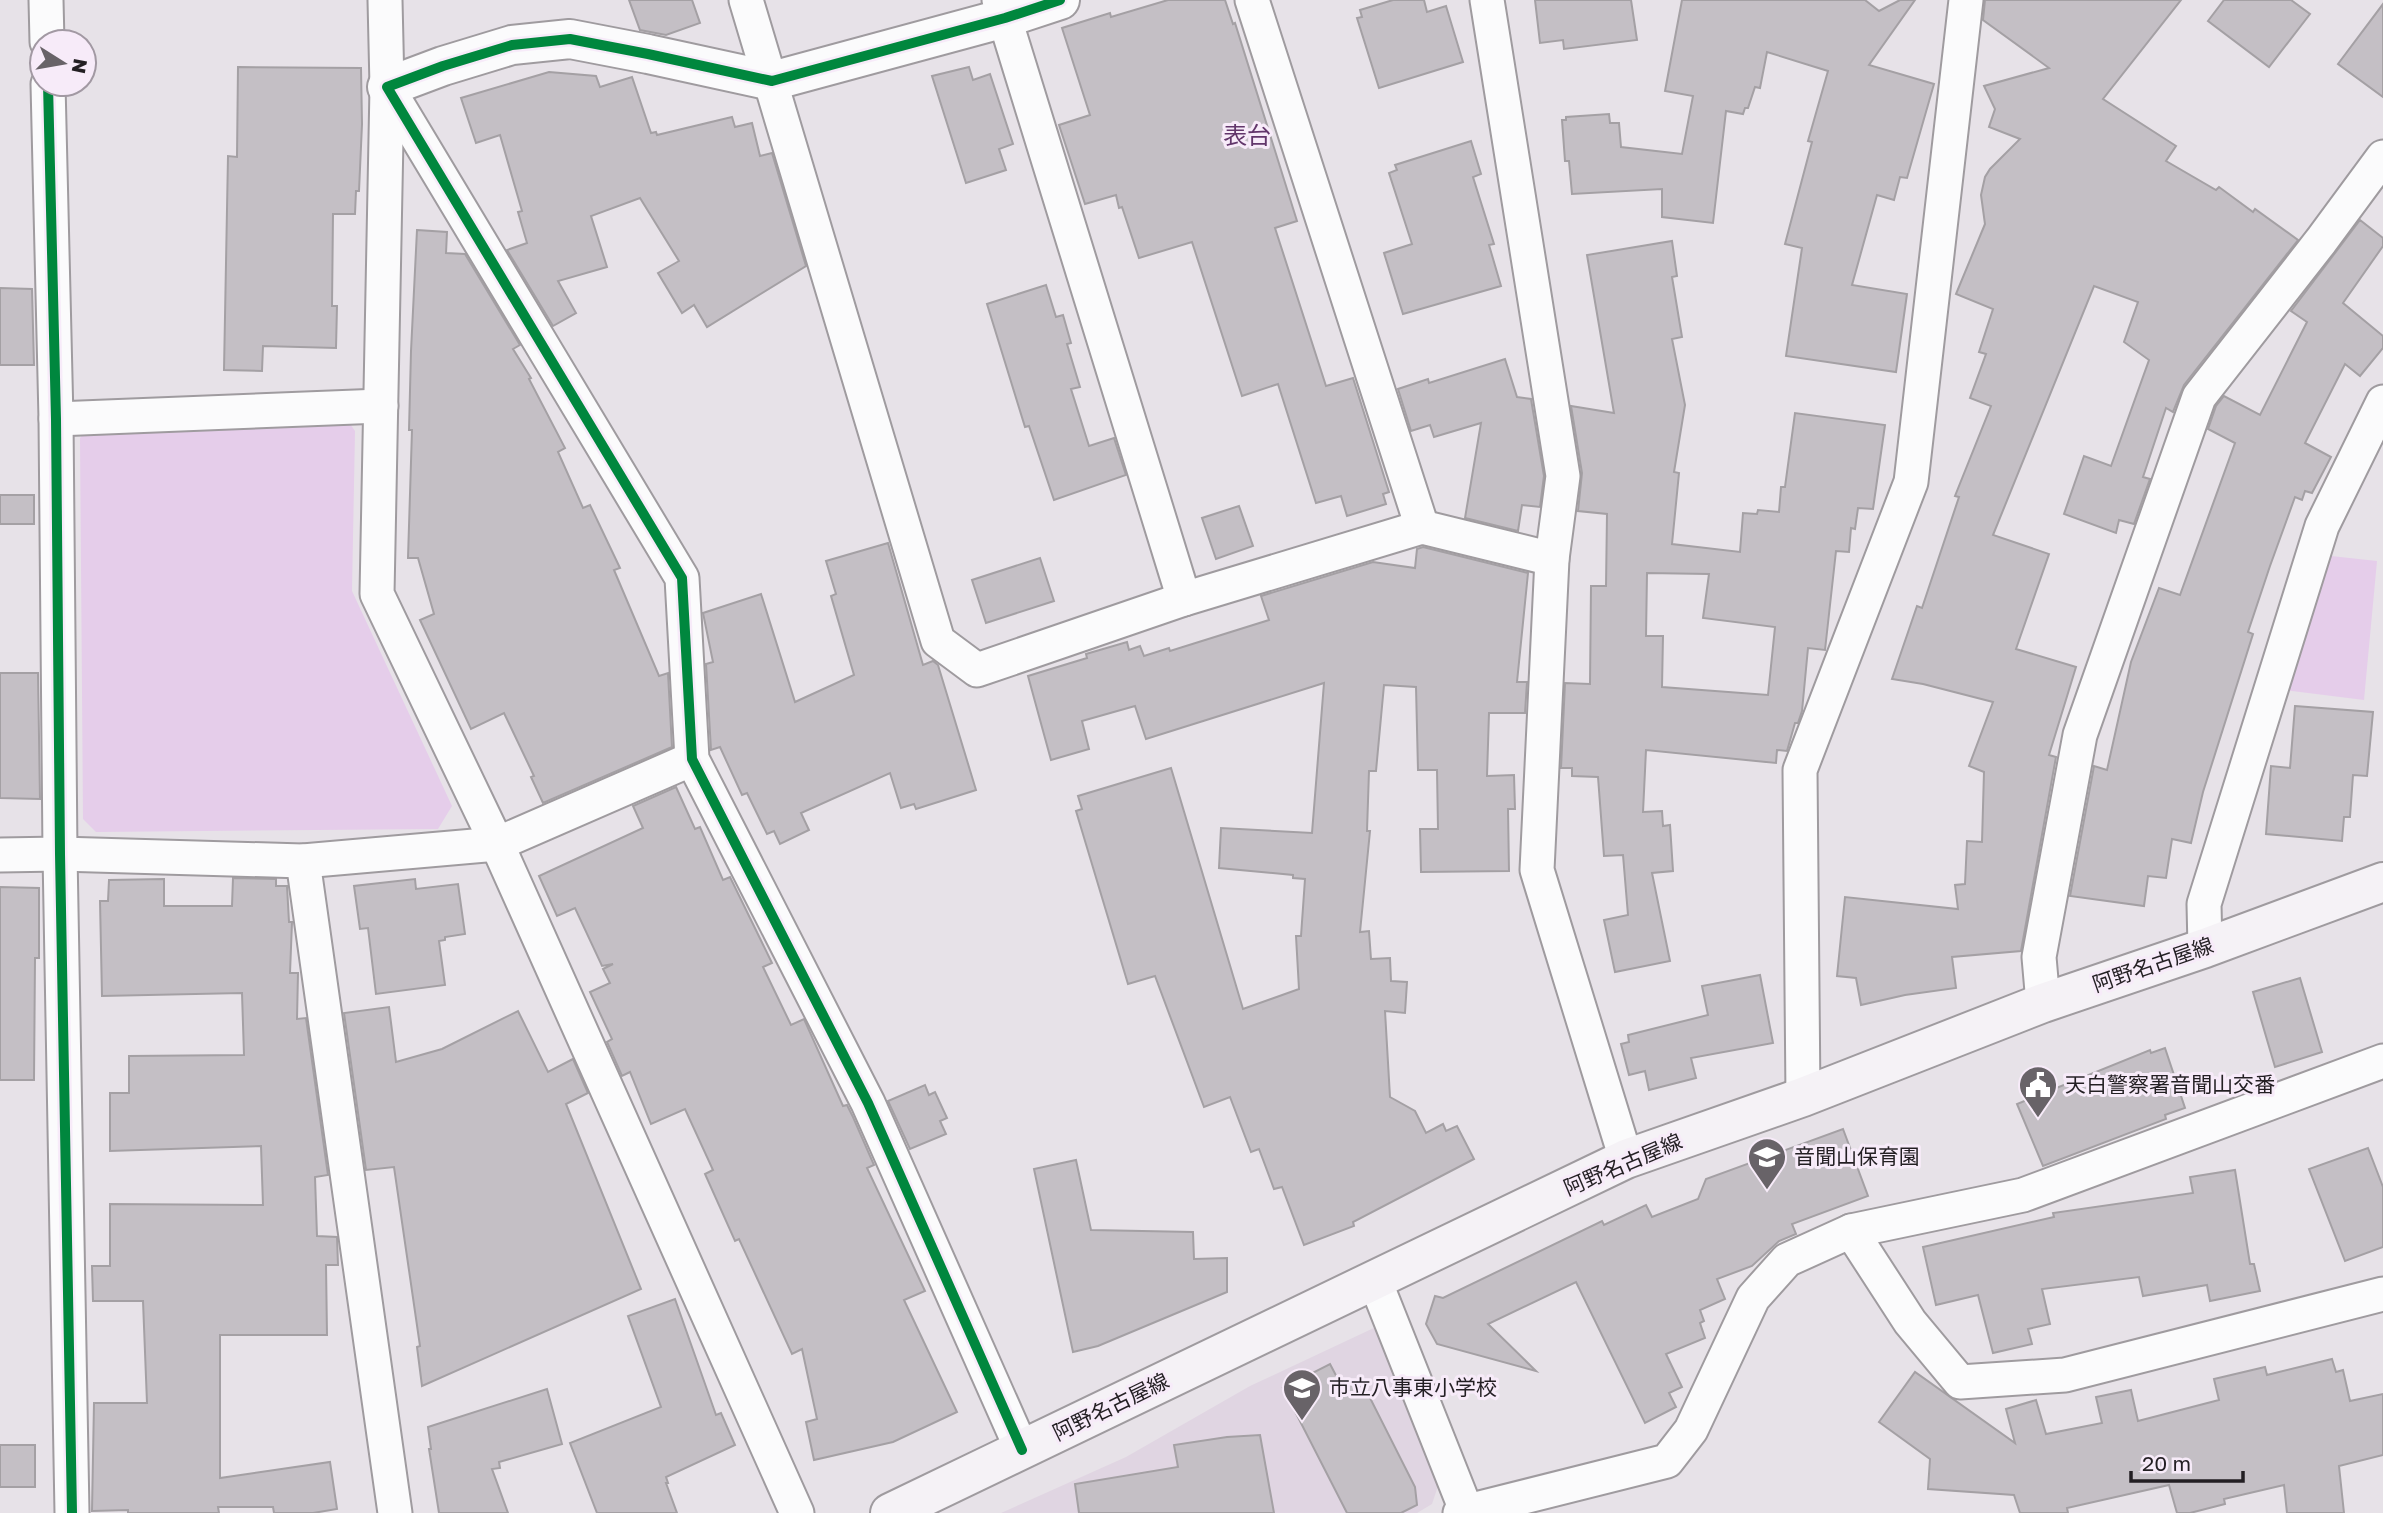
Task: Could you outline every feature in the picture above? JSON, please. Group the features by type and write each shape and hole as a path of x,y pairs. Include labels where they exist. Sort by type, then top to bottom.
{"main road":[{"name":"阿野名古屋線","path":"890,1513 1626,1159 1803,1097 2043,1003 2383,883"}],"street":[{"path":"46,0 47,28"},
{"path":"385,0 387,87 377,594 497,844 797,1513"},
{"path":"746,0 938,641 977,670 1184,599 1422,527 1552,559"},
{"path":"387,87 512,44 570,40 772,81 1002,9 1060,0"},
{"path":"1252,0 1422,527"},
{"path":"1487,0 1563,477 1552,559 1536,870 1626,1159"},
{"path":"1803,1097 1800,770 1911,482 1966,0"},
{"path":"1002,9 1184,599"},
{"path":"387,87 682,578 692,760 868,1103 1022,1450"},
{"path":"48,98 56,419 60,854 72,1513"},
{"path":"2043,1003 2039,957 2080,734 2199,397 2322,241 2383,157"},
{"path":"2205,948 2204,904 2322,526 2383,402"},
{"path":"56,419 381,407"},
{"path":"0,855 60,854 303,862 497,844 692,760"},
{"path":"303,862 395,1513"},
{"path":"1375,1281 1463,1511 1667,1461 1691,1430 1753,1298 1787,1260 1851,1231 2023,1195 2383,1061"},
{"path":"1851,1231 1910,1322 1960,1382 2065,1374 2383,1294"}],"shaded area":[{"path":"348,421 355,431 352,591 452,806 438,829 96,832 83,819 80,438 90,426"},
{"path":"2322,555 2377,561 2364,700 2283,690"},
{"name":"市立八事東小学校","path":"1378,1326 1439,1483 1432,1504 1417,1513 1001,1513 1126,1457 1250,1386"}],"building":[{"path":"629,0 692,0 700,23 666,35 640,30"},
{"path":"1168,0 1225,0 1233,24 1235,23 1297,221 1275,228 1326,386 1353,378 1389,492 1383,494 1386,504 1347,516 1341,496 1316,503 1278,384 1242,396 1192,242 1139,258 1116,195 1085,204 1059,125 1090,115 1062,28 1110,13 1111,17"},
{"path":"1393,0 1424,0 1427,12 1446,6 1463,62 1379,88 1357,18 1362,17 1360,10"},
{"path":"1535,0 1631,0 1637,40 1564,49 1563,40 1540,43"},
{"path":"1682,0 1865,0 1879,11 1900,0 1915,0 1869,65 1934,84 1907,178 1900,177 1894,200 1877,195 1852,285 1907,294 1896,372 1786,356 1802,248 1785,244 1812,142 1808,141 1828,71 1767,52 1760,88 1755,87 1748,108 1745,108 1743,114 1726,111 1713,223 1662,217 1662,189 1572,194 1569,161 1565,161 1562,120 1566,120 1566,117 1609,114 1610,123 1619,123 1621,147 1682,154 1693,96 1665,91"},
{"path":"1985,0 2181,0 2103,99 2176,146 2166,161 2216,190 2219,187 2298,240 2184,385 2173,412 2166,408 2143,477 2150,479 2134,524 2119,520 2116,533 2064,514 2084,456 2111,466 2149,360 2124,342 2138,302 2094,286 1993,535 2049,554 2016,649 2076,667 2049,755 2056,757 2021,951 1952,957 1956,988 1861,1005 1856,978 1837,976 1845,897 1958,909 1955,885 1965,884 1967,841 1982,842 1984,772 1969,766 1993,702 1892,679 1917,606 1922,608 1959,497 1955,496 1991,406 1970,398 1986,354 1979,352 1993,309 1956,294 1985,224 1981,195 1985,177 2020,139 1989,127 1995,109 1984,86 2049,68 1983,20"},
{"path":"2224,0 2291,0 2310,14 2269,67 2208,21"},
{"path":"2383,4 2383,97 2338,64"},
{"path":"238,67 361,68 362,124 359,191 356,191 355,214 333,214 332,306 337,306 336,348 263,346 262,371 224,370 228,156 237,157"},
{"path":"969,67 973,80 990,74 1013,144 999,149 1006,170 966,183 932,76"},
{"path":"549,72 596,76 600,87 632,77 651,133 656,132 657,135 732,117 735,127 752,123 760,156 772,153 806,266 707,327 694,305 682,313 658,273 679,261 640,198 591,216 607,267 558,281 576,313 553,326 507,250 527,243 518,212 522,211 500,135 476,143 461,98"},
{"path":"1471,141 1481,174 1473,177 1494,244 1489,245 1501,286 1403,314 1384,253 1412,244 1389,173 1397,170 1395,165"},
{"path":"2360,220 2383,238 2383,246 2343,303 2383,336 2383,348 2360,376 2345,364 2305,443 2331,457 2312,493 2305,491 2302,500 2295,497 2248,632 2253,634 2203,792 2191,843 2172,839 2166,878 2148,876 2144,906 2070,896 2094,766 2107,770 2131,662 2159,588 2180,595 2235,443 2208,429 2216,406 2224,396 2260,415 2307,322 2291,311"},
{"path":"417,230 447,232 446,253 465,254 520,345 513,349 531,378 529,379 565,448 558,452 583,508 590,505 620,568 614,570 659,676 668,673 672,747 543,803 531,777 534,776 504,713 471,729 420,620 434,614 418,558 408,558 412,430 409,430 411,351"},
{"path":"1672,241 1677,276 1672,277 1682,337 1672,339 1685,405 1674,472 1679,473 1672,544 1740,552 1743,513 1757,514 1758,510 1779,512 1795,413 1885,425 1873,509 1858,508 1855,529 1851,528 1849,552 1836,551 1825,650 1808,648 1802,711 1798,723 1795,723 1787,751 1777,750 1776,763 1646,750 1643,812 1662,811 1663,826 1670,825 1673,871 1652,873 1670,961 1615,972 1604,920 1628,915 1623,855 1604,856 1598,777 1572,776 1572,768 1561,768 1565,683 1590,684 1591,586 1606,586 1607,514 1578,511 1582,473 1571,406 1614,413 1587,255","holes":["1647,573 1709,574 1703,618 1775,627 1768,695 1662,687 1663,636 1646,636"]},
{"path":"1046,285 1056,317 1063,315 1071,343 1067,344 1080,387 1071,389 1089,446 1114,438 1126,475 1054,500 1029,426 1025,427 987,304"},
{"path":"0,288 32,289 34,365 0,365"},
{"path":"1505,359 1517,397 1531,399 1544,476 1540,507 1522,505 1518,531 1465,518 1481,423 1434,437 1430,425 1411,431 1398,389 1428,379 1429,383"},
{"path":"0,495 34,495 34,524 0,524"},
{"path":"1239,506 1253,546 1216,559 1202,518"},
{"path":"888,543 923,665 933,661 938,665 976,790 916,809 914,804 901,808 890,773 801,813 809,830 780,844 774,831 767,834 747,793 742,795 720,747 711,750 706,664 713,662 703,613 761,594 795,702 854,675 831,596 836,594 826,561"},
{"path":"1423,547 1528,573 1517,682 1527,682 1525,713 1489,713 1487,776 1514,775 1515,809 1508,809 1509,871 1421,872 1420,829 1438,829 1437,770 1418,770 1416,687 1384,685 1376,771 1369,771 1367,831 1370,831 1360,932 1369,931 1371,959 1390,958 1391,981 1407,982 1405,1013 1385,1011 1390,1097 1415,1111 1426,1133 1443,1124 1446,1131 1457,1126 1474,1159 1353,1222 1354,1226 1304,1245 1282,1187 1274,1189 1259,1149 1251,1152 1230,1097 1204,1107 1155,976 1128,984 1076,811 1082,809 1078,796 1171,768 1243,1009 1299,989 1296,936 1301,936 1305,879 1293,878 1293,875 1219,868 1221,828 1312,833 1324,683 1146,739 1135,706 1082,721 1089,749 1051,760 1028,676 1087,658 1086,654 1127,642 1129,650 1140,646 1144,656 1169,648 1170,651 1269,620 1261,596 1373,562 1415,568 1417,549"},
{"path":"1040,558 1054,601 986,623 972,580"},
{"path":"0,673 38,673 40,799 0,798"},
{"path":"2295,706 2373,712 2367,776 2353,775 2350,817 2344,817 2342,841 2266,834 2271,766 2290,768"},
{"path":"676,787 695,829 700,827 723,880 730,877 772,963 763,967 791,1025 804,1019 843,1106 847,1105 853,1117 874,1165 867,1168 925,1291 904,1300 957,1412 893,1442 814,1460 806,1422 817,1419 802,1349 792,1354 739,1239 735,1241 705,1174 713,1170 685,1109 651,1124 630,1072 622,1076 607,1042 612,1039 590,992 610,983 603,969 613,964 602,966 575,908 557,916 539,876 643,828 633,806"},
{"path":"233,878 276,879 276,886 287,886 289,922 292,922 290,973 298,973 297,1019 306,1018 328,1175 315,1177 317,1236 337,1237 338,1265 326,1265 327,1335 220,1335 220,1478 330,1462 337,1509 313,1513 274,1513 273,1507 218,1507 219,1513 92,1511 94,1403 147,1403 143,1301 93,1301 92,1266 110,1266 110,1204 263,1205 261,1146 110,1151 110,1093 129,1093 129,1056 244,1055 242,993 102,996 100,901 108,901 109,880 164,879 164,906 232,906"},
{"path":"415,879 416,889 458,884 465,934 445,937 445,940 439,941 445,985 376,994 368,928 360,929 354,886"},
{"path":"0,887 39,888 39,958 35,958 34,1080 0,1080"},
{"path":"1760,975 1773,1043 1691,1058 1696,1078 1649,1090 1645,1071 1629,1075 1621,1044 1629,1042 1628,1035 1708,1015 1702,986"},
{"path":"2300,978 2322,1052 2275,1067 2253,992"},
{"path":"389,1007 396,1062 442,1049 518,1011 548,1072 573,1059 588,1093 566,1104 641,1289 422,1386 417,1347 420,1346 394,1167 366,1170 344,1013"},
{"path":"2165,1048 2185,1108 2165,1115 2166,1119 2043,1166 2017,1104 2150,1050 2151,1053"},
{"path":"925,1085 929,1095 935,1092 947,1118 940,1121 946,1134 910,1149 888,1101"},
{"path":"1843,1129 1868,1196 1792,1224 1796,1234 1779,1241 1752,1266 1717,1279 1725,1299 1700,1310 1704,1321 1700,1323 1705,1338 1666,1354 1682,1387 1669,1393 1676,1407 1645,1423 1576,1282 1488,1324 1536,1371 1437,1344 1426,1324 1435,1296 1443,1298 1602,1221 1604,1225 1646,1205 1652,1217 1698,1199 1706,1179"},
{"path":"2368,1148 2383,1187 2383,1247 2345,1261 2309,1169"},
{"path":"1076,1160 1091,1230 1193,1232 1194,1259 1227,1258 1227,1292 1098,1346 1073,1352 1034,1169"},
{"path":"2235,1170 2250,1264 2254,1264 2260,1291 2210,1301 2207,1285 2143,1296 2139,1277 2042,1289 2050,1324 2028,1329 2032,1344 1993,1353 1978,1295 1936,1305 1923,1247 2054,1217 2053,1213 2193,1193 2190,1177"},
{"path":"675,1299 716,1415 721,1413 735,1445 666,1477 677,1513 597,1513 570,1443 661,1407 628,1316"},
{"path":"2332,1359 2336,1372 2343,1370 2350,1401 2383,1394 2383,1455 2339,1466 2344,1513 2287,1513 2284,1485 2224,1499 2225,1504 2190,1513 2177,1513 2169,1485 2067,1508 2068,1513 2020,1513 2014,1495 1928,1489 1930,1459 1879,1422 1915,1372 2015,1443 2006,1409 2036,1400 2046,1434 2102,1423 2096,1397 2131,1390 2138,1421 2219,1400 2214,1379 2265,1367 2267,1375"},
{"path":"1330,1364 1342,1387 1360,1378 1415,1487 1417,1505 1401,1513 1347,1513 1283,1388"},
{"path":"547,1389 562,1444 499,1462 500,1468 492,1469 508,1513 439,1513 428,1427"},
{"path":"1260,1435 1274,1513 1079,1513 1075,1484 1178,1467 1174,1445"},
{"path":"0,1445 35,1445 35,1487 0,1487"}],"cycle path":[{"path":"1022,1450 868,1103 692,759 682,578 387,87 512,45 570,39 772,81 1005,18 1060,0"},
{"path":"48,98 56,419 60,854 72,1513"}],"place":[{"name":"天白警察署音聞山交番","path":"2038,1119"},
{"name":"音聞山保育園","path":"1767,1191"},
{"name":"市立八事東小学校","path":"1302,1422"}],"district":[{"name":"表台","path":"1247,136"}]}
